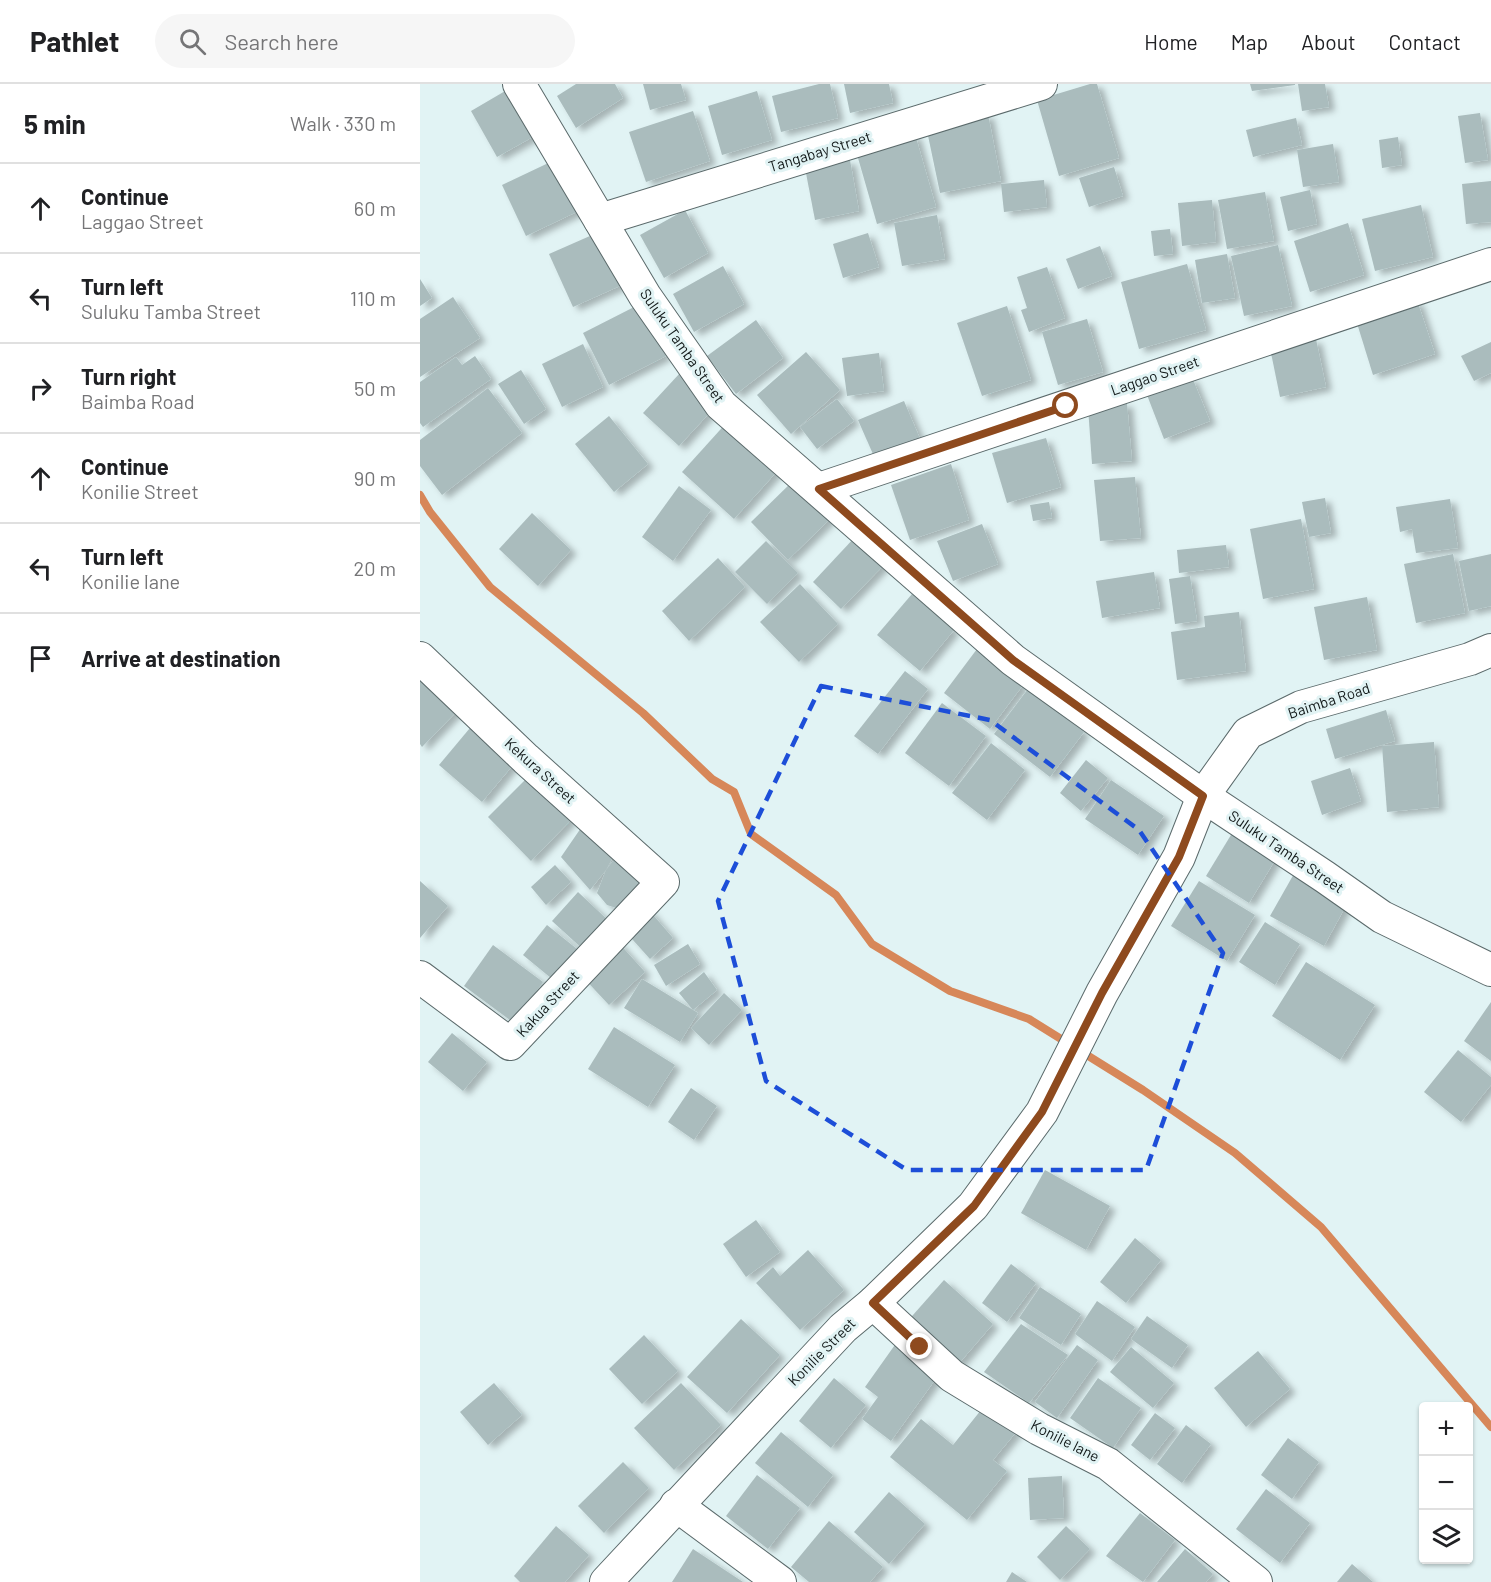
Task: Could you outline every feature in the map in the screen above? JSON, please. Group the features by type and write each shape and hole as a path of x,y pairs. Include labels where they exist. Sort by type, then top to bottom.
{"street":[{"name":"Suluku Tamba Street","path":"519,84 533,112 645,296 721,405 1013,660 1203,796 1382,917 1491,970"},
{"name":"Tangabay Street","path":"600,220 1041,84"},
{"name":"Laggao Street","path":"819,489 1491,264"},
{"name":"Baimba Road","path":"1102,993 1179,857 1203,796 1248,733 1301,708 1470,659 1491,650"},
{"name":"Kekura Street","path":"420,658 526,759 663,882"},
{"name":"Kakua Street","path":"420,977 510,1044 663,882"},
{"name":"Konilie Street","path":"606,1582 843,1328 873,1303 974,1206 1042,1112 1102,993"},
{"name":"Konilie lane","path":"873,1303 952,1376 1039,1429 1108,1464 1256,1582"},
{"path":"676,1505 780,1582"}],"highlighted area":[{"path":"821,686 990,720 1139,830 1223,953 1146,1170 907,1170 766,1081 718,901"}],"building":[{"path":"576,84 615,84 623,98 576,128 557,96"},
{"path":"643,84 681,84 686,100 650,110"},
{"path":"819,84 830,84 838,118 781,132 772,96"},
{"path":"844,84 889,84 893,103 850,113"},
{"path":"1090,84 1097,84 1119,158 1059,176 1037,100"},
{"path":"1250,84 1295,84 1295,85 1252,91"},
{"path":"1298,84 1325,84 1329,107 1302,111"},
{"path":"512,87 538,134 497,157 471,111"},
{"path":"757,91 772,140 722,155 708,106"},
{"path":"693,111 710,161 646,182 629,132"},
{"path":"1480,113 1488,160 1465,163 1458,116"},
{"path":"988,114 1001,181 940,193 926,126"},
{"path":"1296,118 1302,145 1253,157 1246,130"},
{"path":"915,134 936,207 877,224 856,151"},
{"path":"1398,137 1402,165 1382,168 1379,140"},
{"path":"1333,144 1339,182 1303,187 1297,150"},
{"path":"561,157 585,208 526,236 502,185"},
{"path":"850,160 859,211 815,220 805,168"},
{"path":"1114,167 1123,196 1089,207 1079,178"},
{"path":"1044,180 1047,207 1004,212 1001,184"},
{"path":"1491,181 1491,222 1466,224 1462,184"},
{"path":"1310,190 1317,224 1288,231 1280,197"},
{"path":"1265,192 1274,241 1227,249 1218,200"},
{"path":"1212,200 1216,242 1182,246 1178,203"},
{"path":"1421,205 1433,257 1375,271 1362,219"},
{"path":"685,210 708,253 664,278 640,235"},
{"path":"937,215 945,259 902,266 894,223"},
{"path":"1348,223 1364,275 1310,292 1294,241"},
{"path":"1170,229 1173,254 1154,256 1151,231"},
{"path":"599,232 622,285 573,307 549,254"},
{"path":"868,233 879,267 843,278 833,244"},
{"path":"1278,245 1292,306 1244,316 1231,256"},
{"path":"1100,246 1112,276 1078,289 1066,259"},
{"path":"1227,254 1235,298 1202,303 1195,260"},
{"path":"1187,264 1206,330 1139,349 1121,282"},
{"path":"723,266 744,304 694,332 673,294"},
{"path":"1047,267 1065,318 1029,332 1021,310 1027,308 1017,277"},
{"path":"420,279 432,298 420,306"},
{"path":"453,297 480,338 420,377 420,319"},
{"path":"1417,300 1435,354 1373,375 1356,320"},
{"path":"640,304 666,356 609,385 583,333"},
{"path":"1007,306 1031,380 982,396 957,323"},
{"path":"1087,319 1103,372 1058,385 1042,332"},
{"path":"756,320 783,358 736,394 707,356"},
{"path":"1316,339 1326,387 1280,397 1270,348"},
{"path":"1491,342 1491,373 1474,381 1461,356"},
{"path":"583,344 603,387 562,407 542,364"},
{"path":"806,352 840,390 791,434 757,395"},
{"path":"879,353 884,391 847,396 842,358"},
{"path":"475,356 491,379 423,427 420,423 420,382 456,357 462,365"},
{"path":"521,370 546,409 524,424 498,384"},
{"path":"680,373 715,407 679,446 643,413"},
{"path":"1192,377 1210,421 1164,439 1147,395"},
{"path":"488,388 522,433 442,495 420,466 420,440"},
{"path":"837,399 854,421 817,449 800,427"},
{"path":"904,401 921,441 876,461 858,420"},
{"path":"1127,403 1132,461 1092,464 1088,407"},
{"path":"609,416 648,464 614,492 575,444"},
{"path":"729,420 781,467 734,519 682,472"},
{"path":"1046,438 1061,487 1007,503 992,453"},
{"path":"951,464 969,520 910,540 891,485"},
{"path":"1135,477 1141,538 1100,541 1094,480"},
{"path":"795,479 832,517 788,560 751,522"},
{"path":"679,486 711,510 673,561 642,537"},
{"path":"1325,498 1331,533 1309,537 1302,502"},
{"path":"1450,499 1458,548 1416,553 1412,529 1400,532 1396,507"},
{"path":"1049,502 1052,518 1033,521 1030,505"},
{"path":"532,513 571,550 538,586 499,549"},
{"path":"1301,519 1314,589 1263,599 1250,529"},
{"path":"982,524 998,564 953,581 937,541"},
{"path":"855,537 884,565 841,609 813,582"},
{"path":"766,541 798,573 767,604 735,572"},
{"path":"1226,545 1229,567 1179,573 1177,550"},
{"path":"1453,554 1465,613 1416,623 1404,564"},
{"path":"1491,554 1491,606 1469,611 1459,561"},
{"path":"718,558 745,587 689,641 662,611"},
{"path":"1154,572 1160,608 1102,618 1096,581"},
{"path":"1190,576 1197,621 1175,624 1169,579"},
{"path":"800,584 838,624 799,662 760,622"},
{"path":"912,594 954,630 920,671 877,635"},
{"path":"1367,597 1377,650 1324,660 1314,607"},
{"path":"1239,612 1246,671 1177,680 1171,632 1205,627 1204,616"},
{"path":"977,649 1023,685 990,729 944,693"},
{"path":"905,671 928,689 878,754 854,736"},
{"path":"420,677 464,704 422,747 420,744"},
{"path":"1028,689 1084,732 1050,777 994,734"},
{"path":"942,703 986,736 949,786 905,753"},
{"path":"1386,710 1395,741 1335,759 1326,729"},
{"path":"475,722 518,759 482,802 439,765"},
{"path":"1434,742 1439,807 1387,812 1382,746"},
{"path":"991,743 1025,770 987,820 952,793"},
{"path":"1086,760 1108,778 1081,811 1060,793"},
{"path":"1350,768 1361,801 1322,815 1311,781"},
{"path":"529,776 572,819 531,861 488,817"},
{"path":"1111,780 1164,816 1138,855 1085,819"},
{"path":"583,825 614,855 606,870 590,890 561,857"},
{"path":"1234,830 1277,857 1249,903 1206,876"},
{"path":"616,857 659,882 626,911 607,905 597,893 606,870"},
{"path":"555,865 571,882 546,905 531,887"},
{"path":"1295,872 1348,902 1324,946 1270,916"},
{"path":"420,881 448,906 420,938"},
{"path":"1199,881 1255,915 1227,961 1171,926"},
{"path":"578,892 612,924 586,952 552,921"},
{"path":"648,909 673,938 650,959 624,930"},
{"path":"1265,922 1300,944 1275,985 1239,962"},
{"path":"547,925 582,953 557,983 523,955"},
{"path":"617,941 645,972 609,1005 580,974"},
{"path":"688,944 700,964 666,986 654,965"},
{"path":"493,945 543,982 514,1023 464,986"},
{"path":"1306,962 1375,1005 1340,1060 1272,1016"},
{"path":"704,972 717,990 693,1010 679,993"},
{"path":"642,979 698,1013 680,1042 624,1008"},
{"path":"724,993 742,1010 709,1045 691,1028"},
{"path":"1491,1002 1491,1061 1464,1041"},
{"path":"614,1027 675,1065 648,1107 588,1069"},
{"path":"452,1033 487,1062 463,1091 428,1062"},
{"path":"1458,1050 1491,1077 1491,1085 1461,1122 1424,1092"},
{"path":"691,1088 717,1106 694,1140 668,1122"},
{"path":"1045,1170 1110,1206 1086,1250 1021,1213"},
{"path":"756,1220 780,1252 746,1277 723,1244"},
{"path":"1135,1238 1161,1260 1126,1303 1100,1282"},
{"path":"808,1250 844,1290 800,1330 756,1283 773,1267 780,1276"},
{"path":"1011,1264 1036,1283 1007,1322 982,1303"},
{"path":"944,1280 993,1324 955,1368 905,1324"},
{"path":"1040,1287 1081,1314 1061,1345 1019,1318"},
{"path":"1097,1301 1135,1327 1112,1361 1075,1334"},
{"path":"1147,1316 1188,1345 1172,1368 1131,1339"},
{"path":"741,1319 780,1355 727,1413 687,1377"},
{"path":"1021,1324 1068,1355 1029,1403 984,1372"},
{"path":"644,1335 678,1371 642,1404 609,1369"},
{"path":"897,1342 940,1373 891,1441 862,1419 878,1397 865,1387"},
{"path":"1077,1345 1098,1360 1057,1418 1035,1402"},
{"path":"1131,1347 1174,1383 1153,1408 1110,1372"},
{"path":"1258,1351 1290,1389 1246,1427 1214,1388"},
{"path":"834,1378 866,1405 831,1448 799,1421"},
{"path":"1098,1378 1141,1408 1113,1448 1070,1418"},
{"path":"494,1383 522,1415 488,1445 460,1412"},
{"path":"681,1383 721,1425 674,1470 634,1428"},
{"path":"985,1405 1017,1431 993,1460 1007,1471 967,1520 890,1457 921,1419 953,1445"},
{"path":"1155,1413 1175,1428 1150,1460 1131,1445"},
{"path":"1186,1425 1211,1444 1182,1483 1157,1464"},
{"path":"781,1432 833,1475 808,1507 755,1463"},
{"path":"1288,1438 1319,1462 1292,1499 1261,1475"},
{"path":"623,1462 649,1488 604,1533 578,1506"},
{"path":"757,1475 800,1508 768,1549 726,1516"},
{"path":"1062,1476 1064,1518 1030,1520 1028,1478"},
{"path":"1266,1489 1310,1523 1280,1563 1236,1529"},
{"path":"889,1492 925,1524 889,1564 854,1532"},
{"path":"1140,1513 1175,1540 1143,1582 1106,1556"},
{"path":"829,1521 883,1567 870,1582 809,1582 791,1567"},
{"path":"556,1526 589,1555 565,1582 520,1582 514,1576"},
{"path":"1066,1526 1090,1549 1060,1580 1037,1557"},
{"path":"693,1549 743,1582 672,1582"},
{"path":"1185,1549 1213,1574 1206,1582 1157,1582"},
{"path":"1352,1564 1373,1582 1337,1582"},
{"path":"1012,1572 1027,1582 1006,1582"}],"waterway":[{"path":"420,495 430,512 490,587 643,713 712,779 734,792 751,834 836,895 872,944 950,991 1029,1019 1143,1090 1235,1153 1321,1227 1491,1427"}],"route":[{"path":"920,1347 873,1303 974,1206 1042,1112 1102,993 1179,857 1203,796 1013,660 819,489 1066,406"}]}
